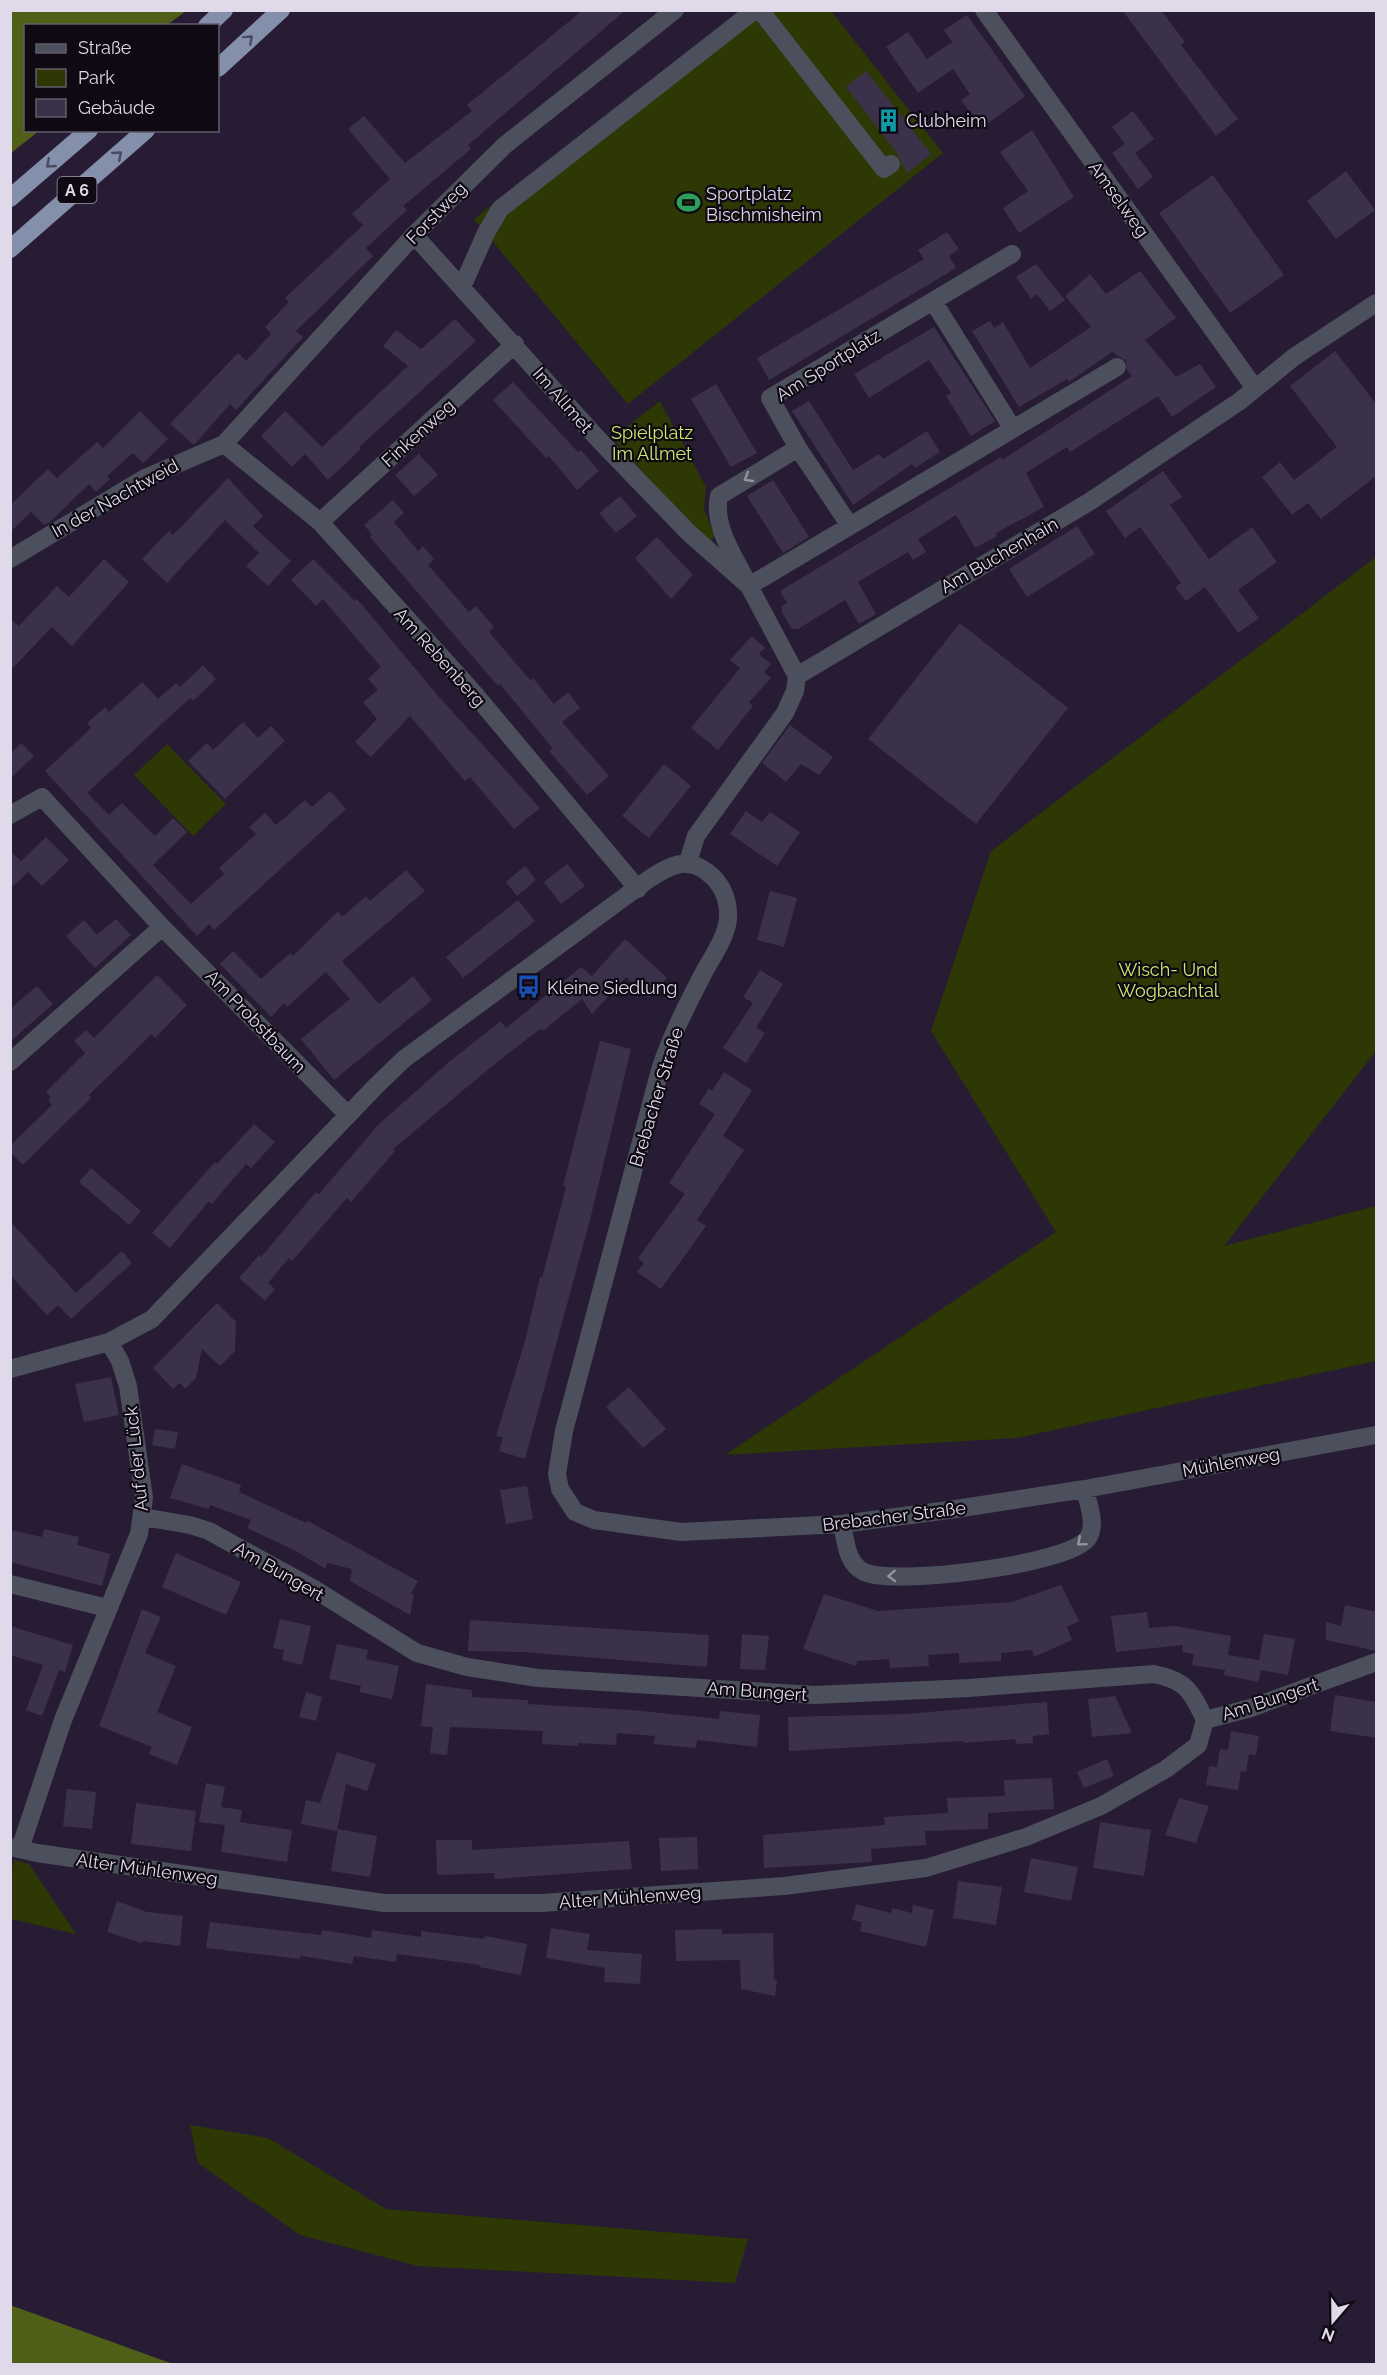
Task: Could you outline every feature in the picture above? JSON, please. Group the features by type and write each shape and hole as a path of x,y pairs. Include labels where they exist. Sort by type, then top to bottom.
{"highway":[{"path":"209,24 224,10"},
{"path":"219,67 281,10"},
{"name":"A 6","path":"10,198 87,132"},
{"name":"A 6","path":"10,249 144,132"}],"street":[{"name":"Forstweg","path":"224,444 414,236 505,145 675,10"},
{"path":"462,287 486,233 500,209 757,10 884,169 891,164"},
{"name":"Amselweg","path":"984,10 1254,387"},
{"name":"Im Allmet","path":"414,236 515,344 599,440 689,533 749,586 797,676"},
{"name":"Am Sportplatz","path":"850,526 798,448 770,398 1012,254"},
{"path":"933,301 1013,429"},
{"name":"Am Buchenhain","path":"797,676 1089,502 1240,400 1294,357 1377,303"},
{"name":"Finkenweg","path":"320,522 515,344"},
{"path":"798,448 719,496 716,507 719,522 749,586 1117,367"},
{"name":"Am Rebenberg","path":"224,444 320,522 472,692 638,889"},
{"name":"In der Nachtweid","path":"10,559 145,478 224,444"},
{"path":"10,1369 109,1342 152,1319 404,1059 662,871 675,864 688,862 696,836 785,713 795,691 797,676"},
{"name":"Am Probstbaum","path":"10,815 42,797 162,927 348,1115"},
{"name":"Brebacher Straße","path":"688,862 705,870 723,887 728,920 723,937 667,1046 652,1094 558,1457 560,1490 566,1502 582,1517 681,1532 842,1524 1085,1489"},
{"path":"10,1062 162,927"},
{"name":"Auf der Lück","path":"15,1848 107,1608 140,1534 144,1498 128,1386 120,1361 109,1342"},
{"name":"Mühlenweg","path":"1085,1489 1377,1435"},
{"path":"842,1524 850,1560 862,1571 880,1577 991,1570 1075,1548 1087,1538 1093,1523 1085,1489"},
{"name":"Am Bungert","path":"143,1517 190,1525 209,1532 314,1589 400,1645 432,1658 492,1672 538,1678 815,1695 969,1688 1154,1674 1174,1678 1183,1684 1193,1695 1205,1720 1251,1708 1377,1662"},
{"path":"10,1584 107,1608"},
{"name":"Alter Mühlenweg","path":"15,1848 384,1903 542,1903 784,1886 926,1868 1026,1837 1101,1806 1166,1769 1198,1745 1205,1720"}],"green space":[{"path":"11,10 186,10 168,24 24,24 24,132 38,132 11,153"},
{"name":"Sportplatz Bischmisheim","path":"742,11 831,11 943,153 628,404 474,219"},
{"name":"Spielplatz Im Allmet","path":"660,401 706,487 704,509 715,536 708,544 612,438"},
{"name":"Wisch- Und Wogbachtal","path":"1376,557 1376,1051 1224,1246 1376,1206 1376,1361 1017,1438 725,1455 1056,1232 931,1031 991,851"},
{"path":"167,744 226,804 193,836 134,775"},
{"path":"14,1860 29,1864 76,1934 11,1919 11,1880"},
{"path":"190,2125 268,2138 386,2209 748,2239 735,2283 418,2266 300,2235 198,2163"},
{"path":"10,2305 173,2364 11,2364"}],"building":[{"path":"583,10 626,10 468,145 471,149 403,206 407,210 366,248 373,256 296,331 303,337 236,410 230,404 194,445 170,424 238,353 246,361 271,334 265,327 289,302 285,298 363,225 352,214 390,179 348,129 364,116 405,163 472,111 467,105"},
{"path":"1122,10 1161,10 1185,42 1181,45 1238,119 1216,136"},
{"path":"967,15 1025,96 982,128 961,100 970,94 953,69 918,93 886,47 908,32 927,59 952,42 944,30"},
{"name":"Clubheim","path":"866,71 931,154 907,173 897,153 846,87"},
{"path":"1133,111 1154,139 1135,153 1153,177 1138,189 1112,153 1125,144 1112,127"},
{"path":"1032,130 1074,197 1019,233 1003,208 1028,191 1000,152"},
{"path":"1346,171 1375,210 1336,239 1307,201"},
{"path":"1213,175 1284,275 1230,313 1159,213"},
{"path":"947,232 959,249 949,256 956,268 769,380 757,358 924,259 918,250"},
{"path":"1036,264 1065,300 1050,311 1037,294 1031,299 1016,277"},
{"path":"1140,271 1176,318 1145,340 1176,377 1200,364 1216,387 1172,417 1158,396 1070,452 1067,447 1026,473 1044,507 996,533 997,536 975,548 956,515 918,539 926,552 913,560 908,552 858,582 876,614 859,624 845,600 798,629 792,629 782,613 782,606 787,603 780,591 1001,457 1002,460 1132,376 1127,370 1126,361 1112,352 1069,382 1067,379 1019,407 972,331 990,321 994,328 1003,322 1030,368 1091,327 1065,296 1090,274 1106,294"},
{"path":"455,319 476,341 359,447 361,449 328,480 305,454 292,467 261,436 285,411 322,447 408,366 383,346 396,330 421,349"},
{"path":"934,327 995,421 971,436 946,396 951,393 929,360 869,398 854,374"},
{"path":"1335,351 1377,405 1377,475 1321,519 1308,503 1292,515 1262,477 1280,462 1294,480 1337,447 1290,386"},
{"path":"513,382 578,452 581,450 599,471 577,490 549,456 546,458 493,400"},
{"path":"716,384 757,453 731,467 691,399"},
{"path":"809,401 853,470 879,454 883,459 927,431 940,452 915,468 912,464 853,505 792,411"},
{"path":"140,411 168,439 143,463 133,453 107,476 110,479 96,492 89,484 50,522 44,525 31,512 10,532 10,505 48,469 57,478 97,442 103,448"},
{"path":"419,454 438,475 414,496 395,475"},
{"path":"1163,471 1182,497 1170,505 1209,559 1252,527 1277,562 1238,590 1259,618 1238,633 1205,587 1186,601 1175,587 1181,583 1140,527 1125,538 1106,511"},
{"path":"228,478 263,516 253,526 291,561 268,586 246,566 259,553 225,520 167,583 142,559 169,531 173,535"},
{"path":"773,480 809,537 783,553 747,496"},
{"path":"620,496 637,516 616,533 599,513"},
{"path":"393,500 404,513 394,522 418,551 423,546 434,559 428,565 469,612 476,606 494,627 489,632 530,680 533,678 554,704 568,692 580,708 562,722 609,776 587,795 549,751 553,749 500,684 498,686 370,537 372,535 364,525"},
{"path":"1077,526 1095,554 1027,597 1009,569"},
{"path":"657,537 693,575 671,599 635,558"},
{"path":"104,559 129,582 72,646 52,627 10,671 10,619 19,626 57,586 69,597"},
{"path":"313,559 355,601 357,599 440,698 540,808 514,829 470,777 465,781 410,716 371,757 355,742 377,719 363,702 378,690 368,679 381,667 323,599 316,606 291,580"},
{"path":"960,623 1068,708 976,824 868,739"},
{"path":"752,636 765,648 759,654 771,664 764,672 771,678 749,702 753,706 718,750 691,728 740,668 730,660"},
{"path":"203,665 216,679 193,701 190,698 87,793 109,815 122,803 155,836 173,818 187,832 153,865 191,904 224,874 219,868 256,834 249,827 265,813 276,825 305,800 312,807 330,791 346,809 214,930 209,924 197,936 45,771 91,728 87,723 105,707 109,712 142,682 158,699 176,683 180,687"},
{"path":"243,722 258,738 271,726 285,741 225,799 188,761 207,743 213,750"},
{"path":"790,725 833,757 819,775 801,764 786,782 762,763"},
{"path":"21,743 34,756 10,779 10,754"},
{"path":"664,764 691,786 649,838 622,816"},
{"path":"746,811 762,822 770,812 800,832 777,866 730,834"},
{"path":"46,837 69,860 42,886 28,872 10,889 10,851 21,861"},
{"path":"567,864 585,886 561,904 544,882"},
{"path":"525,866 536,880 517,896 506,882"},
{"path":"406,870 425,891 342,961 379,1004 413,976 432,1000 334,1080 301,1039 350,999 326,972 287,1007 284,1003 271,1017 220,964 233,951 261,979 290,953 293,956 338,911 342,917 366,896 370,901"},
{"path":"770,891 797,898 784,947 757,940"},
{"path":"518,900 535,921 463,978 446,957"},
{"path":"116,919 131,935 95,968 66,936 84,920 97,935"},
{"path":"625,939 667,978 649,998 626,977 592,1014 582,999 543,1031 540,1029 491,1067 393,1149 395,1151 351,1202 347,1198 292,1261 289,1258 268,1283 275,1289 265,1301 239,1278 259,1255 261,1257 316,1192 319,1194 378,1125 450,1061 501,1021 506,1028 581,967 592,976"},
{"path":"760,970 783,984 756,1028 765,1033 746,1063 723,1048 753,1003 743,997"},
{"path":"157,975 187,1005 155,1038 152,1034 89,1095 91,1098 23,1165 10,1152 10,1146 52,1105 48,1100 51,1097 46,1092 85,1053 74,1041 86,1030 94,1038"},
{"path":"37,986 53,1004 10,1042 10,1009"},
{"path":"600,1041 631,1049 591,1216 525,1459 499,1451 503,1437 496,1436 525,1341 540,1277 542,1278 566,1187 563,1186"},
{"path":"724,1072 752,1090 723,1136 744,1150 697,1220 706,1226 661,1289 637,1272 644,1263 638,1258 685,1194 669,1183 715,1114 699,1104 709,1088 712,1091"},
{"path":"254,1124 275,1142 251,1168 246,1164 212,1204 209,1201 170,1248 152,1233 215,1162 217,1164"},
{"path":"91,1168 141,1211 129,1225 79,1182"},
{"path":"10,1221 76,1293 122,1251 132,1263 71,1319 58,1305 47,1315 10,1275"},
{"path":"217,1303 236,1322 235,1351 220,1366 202,1349 196,1378 185,1389 180,1383 173,1389 153,1368"},
{"path":"111,1377 119,1415 84,1422 75,1384"},
{"path":"629,1387 666,1429 643,1448 606,1407"},
{"path":"155,1429 178,1432 175,1449 152,1445"},
{"path":"182,1464 241,1485 239,1492 306,1523 308,1521 418,1581 411,1594 414,1595 410,1615 350,1581 352,1569 327,1563 326,1569 292,1549 247,1528 251,1520 210,1505 209,1509 170,1498"},
{"path":"527,1486 533,1519 506,1524 500,1490"},
{"path":"44,1529 79,1537 77,1545 110,1554 102,1586 10,1562 10,1530 42,1537"},
{"path":"176,1553 241,1582 226,1615 162,1587"},
{"path":"1061,1585 1079,1621 1067,1627 1072,1640 1034,1657 1032,1650 1001,1653 1001,1661 959,1663 959,1653 928,1655 929,1666 890,1668 889,1659 857,1661 856,1666 803,1649 824,1594 878,1611 1012,1602"},
{"path":"1345,1605 1377,1612 1377,1651 1326,1640 1326,1622 1341,1626"},
{"path":"142,1609 161,1617 145,1653 176,1666 157,1712 192,1727 177,1765 149,1754 152,1747 99,1726"},
{"path":"1147,1612 1149,1628 1175,1626 1231,1636 1228,1655 1259,1660 1264,1634 1295,1639 1288,1675 1261,1670 1258,1682 1224,1675 1225,1670 1192,1665 1194,1654 1182,1652 1183,1645 1116,1652 1111,1616"},
{"path":"280,1619 311,1626 302,1665 282,1660 284,1650 273,1648"},
{"path":"470,1620 709,1635 707,1667 523,1652 468,1651"},
{"path":"10,1626 73,1645 65,1672 59,1670 42,1716 26,1710 43,1665 10,1655"},
{"path":"742,1634 769,1636 765,1670 740,1669"},
{"path":"337,1644 368,1650 366,1659 399,1666 392,1699 359,1692 361,1686 329,1679"},
{"path":"426,1684 472,1690 472,1697 528,1700 528,1704 632,1710 719,1719 720,1711 760,1715 757,1747 697,1740 696,1748 654,1744 655,1736 617,1733 616,1745 542,1744 543,1731 450,1727 447,1755 430,1753 433,1727 421,1726"},
{"path":"306,1692 322,1697 316,1721 299,1717"},
{"path":"1335,1695 1377,1702 1377,1738 1330,1731"},
{"path":"1115,1696 1132,1733 1092,1737 1088,1699"},
{"path":"1047,1702 1049,1734 1033,1736 1033,1743 1016,1744 1015,1739 789,1751 788,1717 905,1714"},
{"path":"1231,1731 1259,1736 1256,1755 1249,1754 1246,1772 1241,1771 1238,1790 1206,1785 1209,1766 1217,1767 1220,1749 1228,1750"},
{"path":"337,1752 376,1764 367,1791 346,1784 337,1831 301,1824 306,1800 320,1803"},
{"path":"1107,1759 1114,1776 1084,1788 1077,1772"},
{"path":"1052,1778 1054,1809 988,1813 988,1829 925,1831 926,1845 871,1849 872,1862 764,1868 763,1835 885,1825 884,1817 948,1813 947,1798 1005,1796 1004,1780"},
{"path":"206,1783 225,1787 221,1807 242,1810 240,1822 292,1830 287,1862 221,1852 225,1825 199,1822"},
{"path":"67,1789 96,1792 92,1829 63,1826"},
{"path":"1179,1798 1209,1806 1196,1843 1165,1835"},
{"path":"136,1803 196,1811 191,1851 131,1844"},
{"path":"1100,1822 1151,1830 1144,1876 1093,1868"},
{"path":"338,1829 377,1836 370,1877 331,1871"},
{"path":"697,1837 698,1869 661,1871 659,1838"},
{"path":"436,1840 472,1840 472,1850 629,1841 632,1869 495,1879 494,1873 437,1875"},
{"path":"1031,1858 1078,1867 1071,1901 1024,1892"},
{"path":"958,1881 1002,1887 996,1925 953,1918"},
{"path":"117,1901 147,1912 183,1916 180,1946 143,1941 142,1943 107,1932"},
{"path":"856,1904 891,1913 892,1908 912,1913 913,1905 934,1910 926,1947 860,1931 862,1922 852,1920"},
{"path":"210,1922 321,1935 322,1930 371,1938 372,1930 421,1937 421,1931 484,1939 485,1936 527,1944 521,1975 479,1967 480,1965 397,1954 396,1962 354,1956 352,1964 301,1956 300,1959 206,1948"},
{"path":"551,1928 590,1934 587,1950 642,1954 640,1984 604,1982 605,1968 546,1958"},
{"path":"722,1929 722,1934 773,1933 774,1979 777,1980 775,1996 741,1989 740,1960 676,1961 675,1930"}],"place":[{"name":"Clubheim","path":"888,120"},
{"name":"Sportplatz Bischmisheim","path":"688,203"},
{"name":"Kleine Siedlung","path":"529,987"}]}
